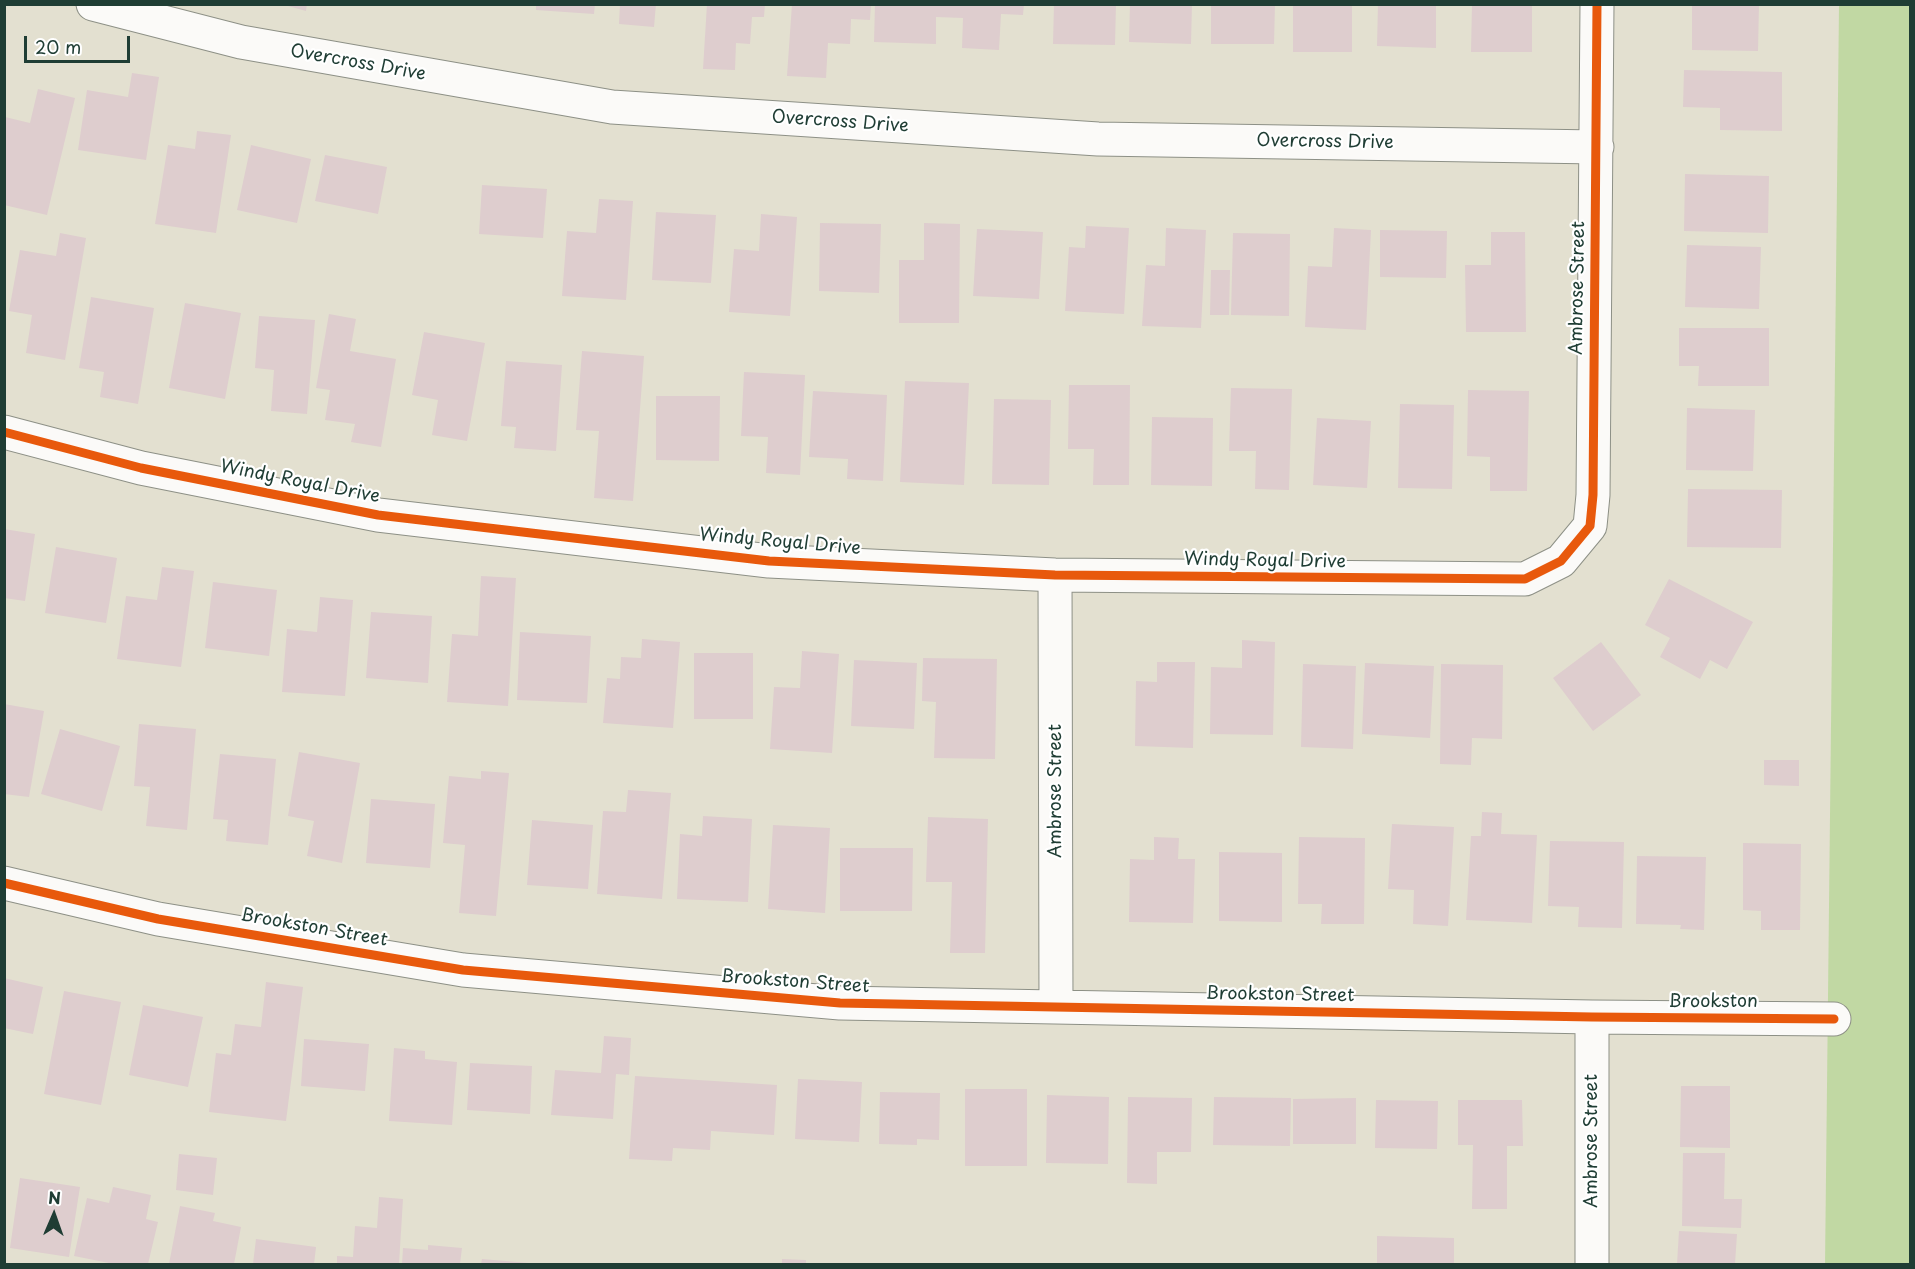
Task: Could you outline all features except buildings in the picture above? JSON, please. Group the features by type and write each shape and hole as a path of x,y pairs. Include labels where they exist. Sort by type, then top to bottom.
{"street":[{"name":"Overcross Drive","path":"93,4 241,42 612,107 1098,139 1597,147"},
{"name":"Ambrose Street","path":"1561,561 1590,526 1593,495 1597,147 1596,4"},
{"name":"Windy Royal Drive","path":"4,432 141,468 378,515 769,561 1055,575 1490,580 1525,579 1561,561"},
{"name":"Ambrose Street","path":"1055,575 1056,1007"},
{"name":"Brookston Street","path":"4,883 159,919 463,970 840,1004 1592,1017"},
{"name":"Ambrose Street","path":"1592,1017 1592,1264"},
{"name":"Brookston","path":"1592,1017 1834,1019"}],"green space":[{"path":"1839,5 1910,5 1910,1264 1825,1264"}],"cycle path":[{"path":"4,432 141,468 378,515 769,561 1055,575 1525,579 1561,561 1590,526 1593,495 1597,4"},
{"path":"4,883 158,919 463,970 840,1003 1592,1017 1834,1019"}]}
